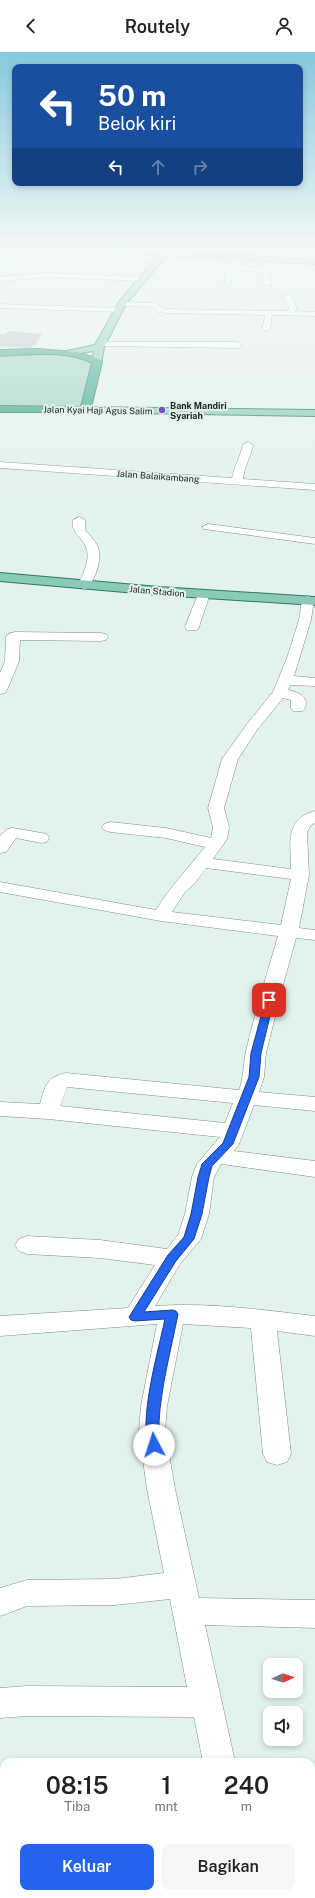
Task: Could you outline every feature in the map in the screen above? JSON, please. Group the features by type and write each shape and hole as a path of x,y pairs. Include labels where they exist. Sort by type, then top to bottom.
{"highway":[{"path":"0,352 70,353 85,355 97,362 86,410"},
{"name":"Jalan Kyai Haji Agus Salim","path":"0,409 86,410"}],"main road":[{"path":"70,353 103,339"},
{"path":"97,362 103,339"},
{"name":"Jalan Kyai Haji Agus Salim","path":"86,410 315,413"},
{"name":"Jalan Stadion","path":"0,577 84,585 311,601"}],"street":[{"path":"103,339 238,345"},
{"path":"237,481 240,464 246,454 248,445"},
{"name":"Jalan Balaikambang","path":"0,465 315,487"},
{"path":"78,520 78,527 81,534 89,541 92,552 91,570 84,585"},
{"path":"208,527 315,541"},
{"path":"192,627 204,594"},
{"path":"160,916 178,889 189,879 200,862 219,839 221,827 216,808 230,759 283,686 300,635 310,620 311,601"},
{"path":"0,690 12,661 14,648 13,638 17,635 101,637"},
{"path":"300,635 315,636"},
{"path":"0,647 14,648"},
{"path":"283,686 315,682"},
{"path":"283,686 298,699 298,708"},
{"path":"135,1317 172,1258 189,1239 197,1214 203,1177 208,1164 228,1144 254,1077 256,1053 289,931 300,875 299,832 304,822 315,816"},
{"path":"110,827 166,834 215,844"},
{"path":"0,848 8,836 13,833 41,838"},
{"path":"200,862 300,875"},
{"path":"0,888 160,916 315,935"},
{"path":"48,1112 56,1086 61,1081 66,1080 315,1104"},
{"path":"0,1110 48,1112 232,1131"},
{"path":"216,1156 315,1169"},
{"path":"28,1245 100,1249 172,1258"},
{"path":"172,1314 154,1406 152,1431 161,1489 218,1758"},
{"path":"0,1326 172,1314 263,1320 315,1326"},
{"path":"263,1320 277,1454"},
{"path":"0,1602 27,1593 115,1592 184,1598 315,1614"},
{"path":"0,1703 27,1701 206,1702"}],"green space":[{"path":"0,353 65,353 90,356 97,359 85,404 76,407 0,408"}],"building":[{"path":"0,337 40,337 36,344 29,348 0,346"}],"place":[{"name":"Bank Mandiri Syariah","path":"162,410"}],"route":[{"path":"154,1445 152,1431 154,1406 172,1314 135,1317 172,1258 189,1239 197,1214 203,1177 208,1164 228,1144 254,1077 256,1053 269,1000"}]}
